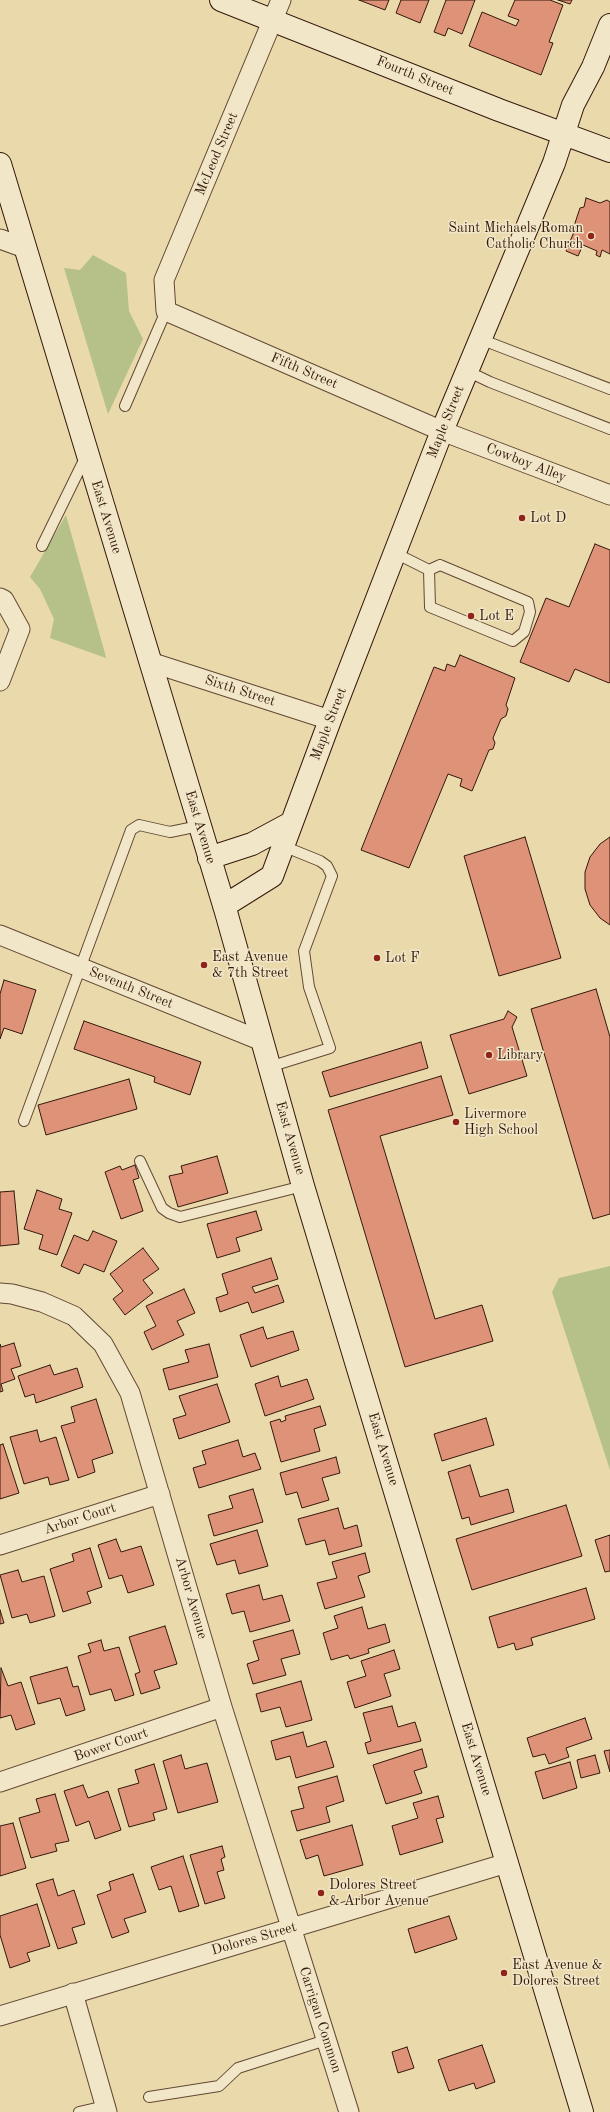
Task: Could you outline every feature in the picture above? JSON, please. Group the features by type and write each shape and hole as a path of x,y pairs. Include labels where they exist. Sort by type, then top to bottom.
{"main road":[{"name":"Fourth Street","path":"221,0 610,151"},
{"name":"Maple Street","path":"224,906 272,876 330,720 442,431 554,163 573,105 593,67 610,25"},
{"name":"East Avenue","path":"0,164 224,906 303,1186 582,2112"},
{"path":"209,858 252,844 291,823"}],"street":[{"name":"McLeod Street","path":"166,311 164,280 281,0"},
{"path":"0,239 25,248"},
{"name":"Fifth Street","path":"166,311 442,431"},
{"name":"Cowboy Alley","path":"442,431 610,495"},
{"path":"0,681 20,629 2,599"},
{"name":"Sixth Street","path":"150,662 330,720"},
{"name":"Seventh Street","path":"0,935 262,1041"},
{"name":"Arbor Avenue","path":"0,1293 12,1294 42,1302 74,1316 103,1344 130,1393 222,1707 291,1929"},
{"name":"Arbor Court","path":"0,1545 160,1494"},
{"name":"Bower Court","path":"0,1782 222,1707"},
{"name":"Dolores Street","path":"0,2016 507,1863"},
{"name":"Carrigan Common","path":"291,1929 349,2112"},
{"path":"73,1993 106,2109"}],"lane":[{"path":"125,406 166,311"},
{"path":"480,339 610,390"},
{"path":"467,371 490,382 610,429"},
{"path":"42,546 87,455"},
{"path":"395,554 429,570 440,566 528,602 530,612 524,632 513,641 430,607 429,570"},
{"path":"24,1121 131,830 139,824 170,832 199,826"},
{"path":"269,1067 330,1048 309,988 304,952 332,876 327,866 320,861 283,846"},
{"path":"140,1161 162,1208 169,1213 180,1217 303,1186"},
{"path":"149,2097 219,2086 238,2068 326,2040"},
{"path":"79,2112 106,2109"}],"green space":[{"path":"93,255 126,273 129,311 143,339 108,414 64,268 80,270"},
{"path":"66,515 106,658 50,638 54,619 40,589 30,577"},
{"path":"610,1266 610,1470 552,1292 559,1278"}],"building":[{"path":"359,0 389,0 385,10"},
{"path":"401,0 429,0 420,23 396,13"},
{"path":"446,0 475,0 462,34 448,28 445,36 434,32"},
{"path":"515,0 550,0 563,5 549,42 553,43 541,75 469,46 482,12 516,26 519,20 508,16"},
{"path":"558,0 572,0 570,4"},
{"name":"Saint Michaels Roman Catholic Church","path":"586,198 600,203 607,200 610,202 610,254 602,250 600,257 596,255 597,251 583,245 578,256 566,251 576,227 575,223 580,208 584,207"},
{"path":"595,544 610,550 610,682 609,683 575,669 569,682 520,662 546,598 569,607"},
{"path":"460,655 515,678 506,705 508,709 506,716 501,719 493,738 495,743 493,749 489,750 472,791 460,786 462,779 448,774 409,868 361,850 434,667 445,671 447,664 455,667"},
{"path":"525,837 561,958 499,976 464,856"},
{"path":"610,837 610,925 600,918 590,905 585,889 585,872 590,857 600,844"},
{"path":"4,980 36,990 22,1034 4,1028 0,1039 0,994"},
{"path":"596,989 610,1037 610,1214 593,1219 531,1009"},
{"name":"Library","path":"508,1011 517,1017 512,1027 527,1076 469,1094 450,1035 504,1019"},
{"path":"84,1021 201,1062 190,1095 154,1082 155,1077 74,1049"},
{"path":"421,1042 428,1068 330,1097 322,1072"},
{"path":"441,1076 453,1115 380,1136 435,1319 482,1305 493,1341 405,1367 328,1110"},
{"path":"129,1079 137,1109 46,1135 38,1105"},
{"path":"217,1156 228,1193 178,1207 169,1176 183,1173 181,1166"},
{"path":"135,1165 139,1178 133,1180 143,1211 121,1219 105,1172 120,1166 122,1170"},
{"path":"37,1190 62,1199 59,1209 72,1213 57,1255 39,1249 43,1235 24,1229"},
{"path":"14,1191 19,1244 0,1246 0,1192"},
{"path":"256,1211 262,1230 236,1238 240,1251 217,1258 207,1224"},
{"path":"93,1231 117,1241 104,1272 84,1264 79,1274 61,1266 74,1235 88,1241"},
{"path":"143,1248 159,1269 143,1280 153,1293 125,1315 113,1299 123,1291 110,1274"},
{"path":"271,1258 278,1279 252,1287 255,1293 278,1285 284,1302 252,1313 248,1302 220,1312 216,1298 228,1294 222,1274"},
{"path":"184,1289 195,1313 177,1321 184,1335 152,1350 144,1332 156,1326 146,1306"},
{"path":"263,1327 267,1339 293,1331 299,1350 251,1367 240,1335"},
{"path":"14,1343 21,1366 11,1369 15,1379 1,1384 3,1391 0,1392 0,1344 1,1347"},
{"path":"209,1344 218,1377 169,1390 163,1369 189,1362 185,1350"},
{"path":"50,1365 54,1375 77,1368 83,1387 36,1403 34,1394 25,1397 18,1376"},
{"path":"278,1376 281,1387 307,1379 314,1399 265,1416 255,1384"},
{"path":"217,1384 230,1422 179,1439 173,1419 186,1415 179,1396"},
{"path":"96,1399 113,1453 92,1460 95,1472 78,1478 61,1426 75,1422 71,1407"},
{"path":"320,1406 326,1425 314,1429 320,1451 281,1462 270,1422 280,1419 281,1422 286,1420 285,1416"},
{"path":"486,1418 494,1445 442,1461 434,1434"},
{"path":"37,1430 40,1442 56,1437 69,1480 50,1485 48,1477 24,1484 10,1437"},
{"path":"238,1440 243,1457 255,1453 261,1469 199,1488 193,1468 206,1464 202,1451"},
{"path":"3,1444 19,1493 0,1499 0,1445"},
{"path":"336,1457 340,1473 322,1478 329,1500 302,1508 297,1492 286,1495 280,1473"},
{"path":"470,1465 480,1497 508,1489 514,1512 471,1525 469,1517 462,1519 448,1472"},
{"path":"253,1489 263,1522 214,1536 208,1515 233,1508 229,1496"},
{"path":"566,1505 582,1556 472,1590 456,1539"},
{"path":"338,1508 344,1529 357,1525 362,1546 329,1555 325,1540 306,1545 298,1519"},
{"path":"257,1530 268,1566 239,1574 235,1560 217,1565 210,1544"},
{"path":"610,1535 610,1571 605,1572 595,1540"},
{"path":"116,1539 121,1552 141,1546 154,1585 128,1593 122,1575 109,1579 98,1545"},
{"path":"90,1548 102,1587 87,1592 91,1603 63,1612 50,1569 74,1561 72,1554"},
{"path":"365,1553 370,1572 358,1576 365,1597 325,1609 317,1583 337,1578 332,1562"},
{"path":"18,1570 22,1582 44,1576 55,1616 30,1623 27,1614 12,1618 0,1575"},
{"path":"259,1585 263,1600 282,1595 290,1621 250,1632 244,1611 232,1614 226,1594"},
{"path":"586,1588 595,1619 531,1638 533,1645 516,1650 514,1643 498,1648 489,1617"},
{"path":"362,1607 368,1629 385,1624 390,1642 368,1649 369,1653 350,1659 348,1655 331,1660 323,1633 338,1628 334,1616"},
{"path":"0,1610 4,1623 0,1624"},
{"path":"165,1626 177,1664 154,1671 160,1688 141,1694 135,1674 140,1672 129,1637"},
{"path":"293,1630 300,1654 281,1659 286,1675 253,1684 247,1664 259,1660 253,1641"},
{"path":"101,1640 104,1651 119,1647 134,1695 115,1701 111,1689 90,1695 78,1656 91,1652 88,1644"},
{"path":"394,1650 400,1669 384,1674 391,1696 355,1708 347,1682 366,1676 361,1661"},
{"path":"67,1667 73,1687 78,1686 85,1710 66,1716 60,1698 38,1704 30,1677"},
{"path":"1,1668 8,1686 21,1682 35,1724 16,1730 11,1715 0,1718"},
{"path":"301,1681 312,1720 286,1727 280,1707 261,1712 256,1694"},
{"path":"392,1706 398,1727 415,1722 421,1741 368,1754 365,1743 371,1741 363,1713"},
{"path":"585,1718 592,1739 566,1748 569,1757 549,1764 545,1754 533,1757 527,1738"},
{"path":"303,1732 307,1747 326,1741 334,1767 296,1778 290,1756 276,1760 271,1741"},
{"path":"422,1749 427,1767 414,1771 422,1793 386,1804 373,1765"},
{"path":"610,1750 610,1772 604,1751"},
{"path":"181,1755 185,1769 207,1763 218,1802 178,1813 163,1761"},
{"path":"595,1755 600,1773 581,1778 577,1760"},
{"path":"570,1762 577,1788 543,1799 535,1772"},
{"path":"154,1764 167,1809 153,1813 155,1820 129,1827 118,1789 139,1783 135,1770"},
{"path":"337,1776 344,1801 326,1807 330,1822 297,1831 291,1811 304,1808 298,1787"},
{"path":"83,1785 88,1798 108,1791 121,1830 95,1839 89,1821 76,1826 64,1791"},
{"path":"55,1794 69,1841 55,1844 57,1851 31,1858 19,1818 40,1812 36,1799"},
{"path":"438,1796 444,1817 436,1819 443,1842 400,1855 392,1826 418,1818 413,1803"},
{"path":"13,1823 26,1868 0,1876 0,1826"},
{"path":"352,1825 363,1865 324,1876 318,1855 306,1859 300,1840"},
{"path":"222,1846 225,1857 221,1859 224,1870 217,1872 225,1898 205,1904 190,1855"},
{"path":"183,1856 199,1906 179,1912 171,1886 159,1890 151,1867"},
{"path":"133,1874 146,1912 124,1919 129,1932 112,1938 97,1895 111,1890 109,1882"},
{"path":"53,1879 58,1896 74,1890 85,1924 72,1928 77,1943 58,1949 36,1884"},
{"path":"37,1904 50,1946 27,1953 30,1961 10,1968 0,1935 0,1916"},
{"path":"449,1916 457,1939 415,1953 408,1929"},
{"path":"482,2045 495,2082 476,2089 474,2083 449,2091 438,2060"},
{"path":"407,2047 414,2068 398,2073 392,2052"}],"place":[{"name":"Saint Michaels Roman Catholic Church","path":"591,236"},
{"name":"Lot D","path":"522,518"},
{"name":"Lot E","path":"471,616"},
{"name":"Lot F","path":"377,958"},
{"name":"East Avenue & 7th Street","path":"204,965"},
{"name":"Library","path":"489,1055"},
{"name":"Livermore High School","path":"456,1122"},
{"name":"Dolores Street & Arbor Avenue","path":"321,1893"},
{"name":"East Avenue & Dolores Street","path":"504,1973"}]}
